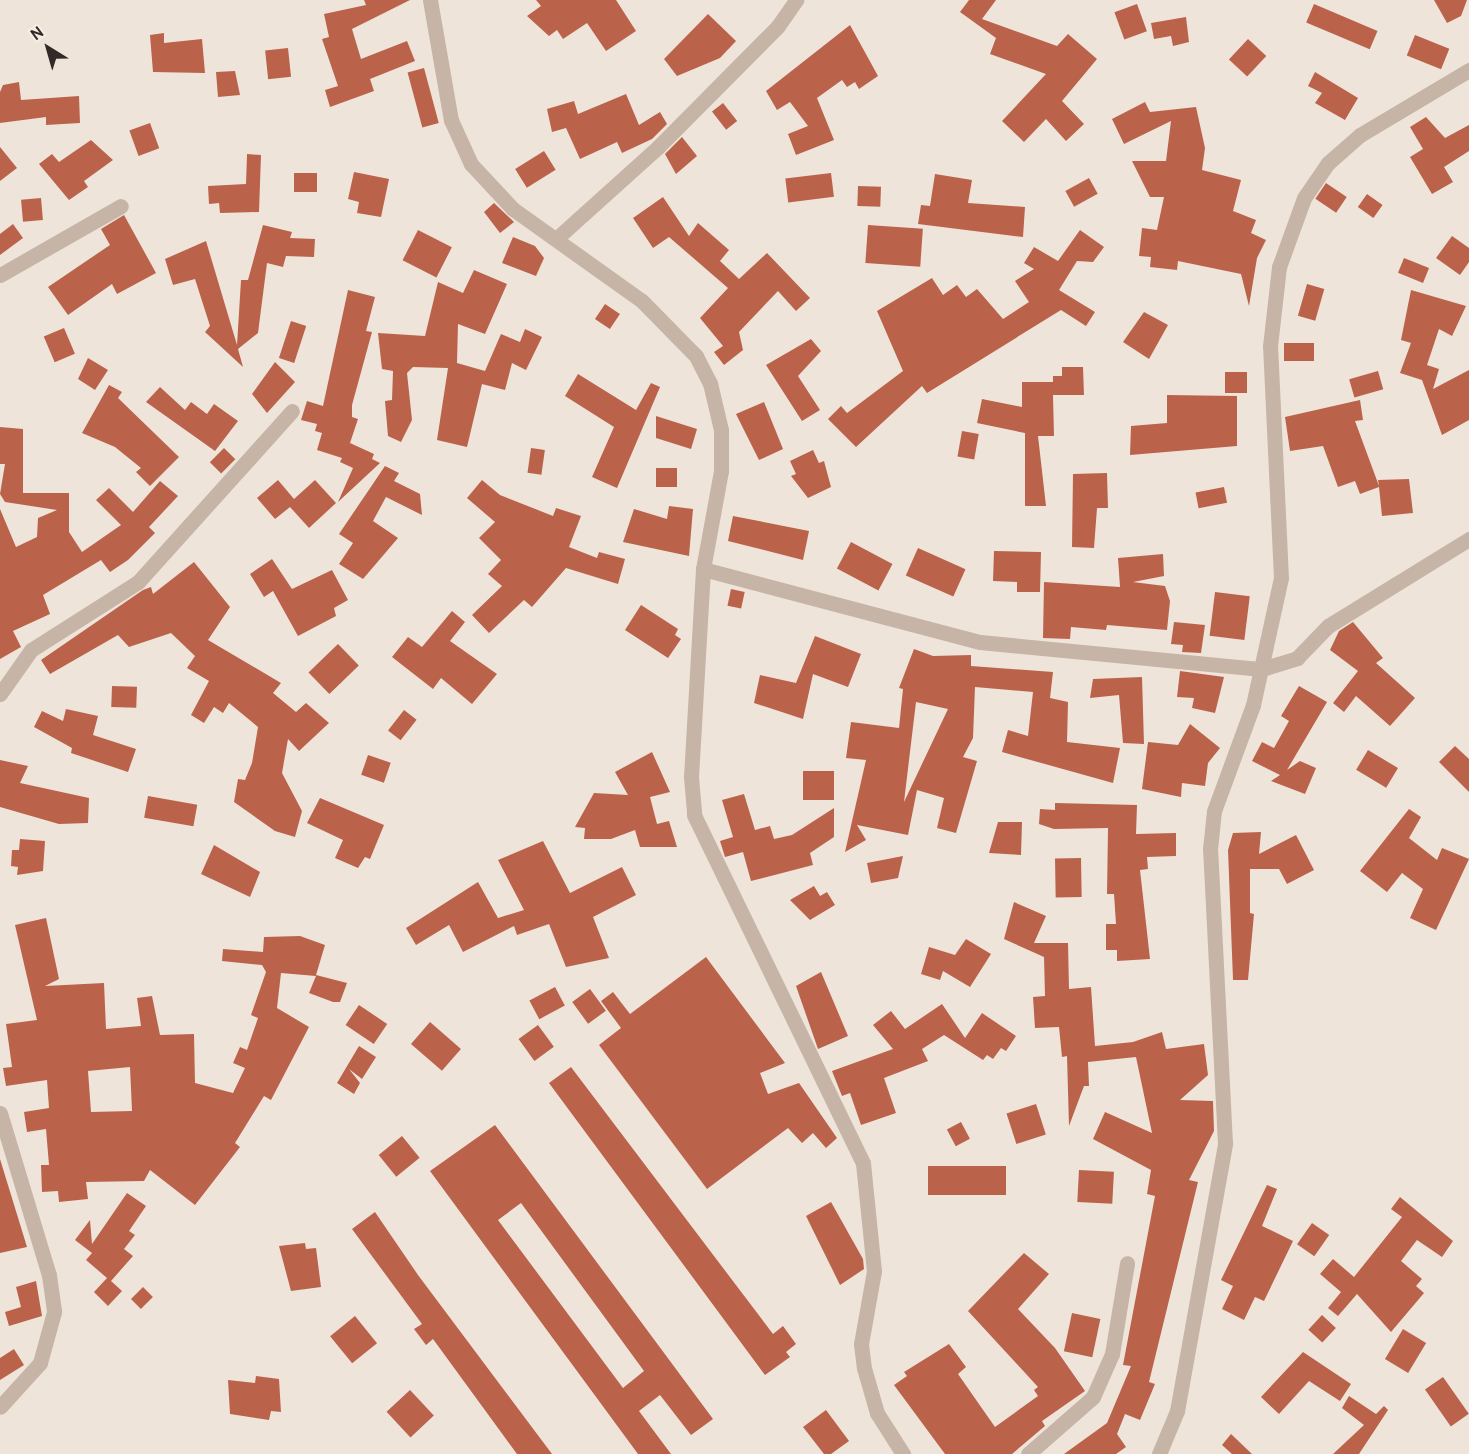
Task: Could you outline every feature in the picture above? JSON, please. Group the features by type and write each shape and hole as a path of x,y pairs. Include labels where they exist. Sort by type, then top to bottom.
{"street":[{"path":"430,0 451,120 471,164 513,209 642,301 696,356 710,383 721,430 721,471 703,569 691,777 694,815 863,1164 874,1271 861,1344 864,1368 877,1413 903,1454"},
{"path":"556,238 658,147 778,26 796,0"},
{"path":"1159,1454 1177,1411 1225,1143 1211,869 1214,811 1262,669 1281,578 1270,346 1272,302 1290,232 1328,164 1360,135 1469,70"},
{"path":"0,275 121,206"},
{"path":"0,694 31,650 138,582 292,411"},
{"path":"703,569 980,642 1262,669 1297,658 1328,626 1469,539"},
{"path":"0,1113 49,1275 54,1312 40,1363 0,1407"},
{"path":"1028,1454 1093,1396 1112,1354 1127,1263"}],"building":[{"path":"364,0 410,0 352,29 361,59 407,41 415,61 370,79 374,91 330,107 325,90 338,86 322,39 329,37 324,14 366,5"},
{"path":"536,0 616,0 636,31 606,51 587,23 563,39 557,30 549,36 527,16 541,6"},
{"path":"969,0 996,0 982,19 1057,46 1068,34 1097,59 1062,101 1084,124 1066,141 1046,119 1024,142 1002,121 1046,74 990,54 996,38 960,12"},
{"path":"1434,0 1467,0 1461,16 1447,23"},
{"path":"1137,4 1147,31 1124,39 1114,12"},
{"path":"1314,4 1378,31 1370,49 1306,22"},
{"path":"708,14 736,41 720,58 677,76 664,59"},
{"path":"1186,17 1189,42 1173,46 1171,36 1154,39 1151,23"},
{"path":"850,25 878,76 859,89 855,82 847,87 842,80 817,98 834,140 796,155 788,134 808,126 790,102 777,110 766,91"},
{"path":"164,33 164,43 202,39 205,73 153,72 150,35"},
{"path":"1415,35 1449,49 1441,69 1407,55"},
{"path":"1248,39 1266,56 1247,77 1229,59"},
{"path":"288,48 291,77 268,79 265,50"},
{"path":"424,68 439,123 422,127 408,72"},
{"path":"235,71 240,95 218,97 216,72"},
{"path":"1315,72 1358,98 1345,120 1315,103 1322,93 1308,86"},
{"path":"19,82 21,100 79,96 80,123 46,125 46,117 0,123 0,92 3,85"},
{"path":"626,94 639,125 660,112 667,124 652,139 622,153 617,142 580,159 566,128 552,132 547,109 574,101 578,114"},
{"path":"1145,102 1150,112 1196,107 1205,148 1202,170 1241,180 1233,211 1256,220 1251,233 1266,240 1257,258 1249,306 1241,274 1178,261 1177,270 1150,267 1151,257 1139,256 1142,228 1157,230 1164,197 1150,197 1132,161 1166,161 1171,121 1124,144 1112,119"},
{"path":"723,103 737,121 726,130 712,112"},
{"path":"1426,117 1445,138 1469,125 1469,151 1444,167 1453,182 1432,194 1410,157 1423,149 1410,127"},
{"path":"150,123 159,148 139,156 129,131"},
{"path":"682,137 697,156 676,174 665,154"},
{"path":"91,140 113,160 84,181 88,187 69,200 39,164 52,154 59,162"},
{"path":"0,147 17,168 0,181"},
{"path":"544,151 556,170 527,188 515,169"},
{"path":"247,154 261,155 259,212 220,213 219,203 209,204 208,186 246,184"},
{"path":"354,172 389,179 381,217 357,213 359,202 348,199"},
{"path":"294,173 317,173 317,192 294,192"},
{"path":"831,173 834,197 788,202 785,179"},
{"path":"935,174 972,180 968,203 1025,207 1023,237 918,224 921,205 930,206"},
{"path":"1089,178 1098,194 1074,207 1065,191"},
{"path":"1326,183 1347,197 1336,213 1315,199"},
{"path":"858,186 881,187 880,207 857,206"},
{"path":"1367,194 1383,205 1373,218 1358,207"},
{"path":"663,197 689,236 698,223 729,250 720,261 739,279 767,253 810,298 796,311 778,291 739,332 743,350 724,365 714,352 723,346 700,318 728,288 669,237 653,248 633,218"},
{"path":"41,198 43,220 23,222 21,200"},
{"path":"494,203 514,222 500,233 484,212"},
{"path":"124,215 156,273 117,294 112,284 68,315 48,287 110,245 101,229"},
{"path":"13,224 23,238 0,255 0,234"},
{"path":"263,225 292,232 290,238 315,239 314,257 286,256 283,267 267,263 258,333 238,349 243,367 205,332 210,326 195,279 173,285 165,259 206,241 237,345 241,280 248,280"},
{"path":"868,225 923,229 920,267 865,263"},
{"path":"418,230 452,247 436,278 403,260"},
{"path":"1080,230 1104,247 1093,262 1077,261 1059,290 1095,312 1086,326 1061,310 927,393 922,386 856,447 828,419 841,406 847,413 903,371 877,311 932,278 943,295 957,285 966,297 977,289 1003,319 1029,302 1015,281 1034,269 1024,263 1034,247 1058,261"},
{"path":"1452,236 1469,248 1469,262 1460,275 1436,258"},
{"path":"513,237 535,246 544,258 536,276 502,263"},
{"path":"1404,258 1429,268 1423,283 1398,273"},
{"path":"474,270 507,284 485,334 458,324 457,363 485,371 501,334 520,342 525,329 542,337 526,370 512,363 505,390 482,384 467,447 437,440 448,368 413,367 407,373 412,420 401,442 388,436 385,401 392,400 393,371 382,369 378,333 425,336 438,282 463,293"},
{"path":"1307,284 1324,289 1315,321 1298,316"},
{"path":"348,290 375,297 366,331 372,332 352,405 352,417 358,419 350,443 374,454 372,459 380,463 338,502 353,468 340,462 342,458 317,450 322,433 315,431 317,424 301,420 307,401 323,406"},
{"path":"1411,290 1466,306 1452,336 1439,329 1427,365 1439,369 1433,389 1469,370 1469,420 1442,435 1422,380 1400,373 1411,343 1401,340"},
{"path":"605,304 620,314 610,329 595,319"},
{"path":"1144,312 1168,325 1149,359 1123,342"},
{"path":"291,321 306,326 294,363 279,358"},
{"path":"64,328 75,354 55,362 44,337"},
{"path":"811,339 821,351 798,376 820,410 802,421 766,365"},
{"path":"1284,343 1314,343 1314,361 1284,361"},
{"path":"88,358 108,370 95,390 78,379"},
{"path":"275,362 295,382 267,413 252,394"},
{"path":"1062,367 1083,367 1084,395 1053,395 1054,436 1038,436 1046,506 1025,506 1025,433 977,423 982,399 1022,407 1022,382 1053,382 1053,376 1062,376"},
{"path":"1378,371 1383,389 1354,398 1349,379"},
{"path":"1225,372 1247,372 1247,393 1225,393"},
{"path":"578,374 636,410 651,383 660,387 617,488 592,477 614,427 565,396"},
{"path":"109,385 122,392 118,398 179,457 150,486 136,472 141,468 115,447 82,433"},
{"path":"160,387 185,410 191,402 207,414 214,404 238,421 215,451 146,402"},
{"path":"1167,395 1237,396 1237,446 1130,455 1131,426 1167,423"},
{"path":"1360,400 1363,420 1355,421 1379,486 1378,480 1409,479 1413,513 1382,516 1379,487 1360,494 1355,481 1338,487 1323,446 1290,451 1285,417"},
{"path":"764,402 783,449 759,460 736,414"},
{"path":"656,416 697,429 691,449 656,438"},
{"path":"0,427 23,429 23,493 69,493 69,532 82,552 121,525 96,500 109,488 133,512 160,481 178,496 149,527 155,533 128,560 110,572 101,560 43,595 50,614 13,631 21,647 0,659 0,509 16,547 37,537 38,518 57,510 5,502 0,494 5,464 0,464"},
{"path":"962,431 979,434 974,460 957,457"},
{"path":"224,448 235,459 221,473 210,462"},
{"path":"531,448 545,450 541,475 528,473"},
{"path":"813,450 819,463 824,461 831,487 808,498 791,476 796,474 790,461"},
{"path":"385,466 399,473 394,481 420,494 422,515 386,497 373,521 398,538 363,579 339,564 353,543 339,534"},
{"path":"656,468 677,468 677,487 656,487"},
{"path":"1107,473 1108,508 1097,508 1094,548 1072,547 1073,474"},
{"path":"278,480 294,499 315,480 336,503 309,528 290,507 275,519 257,498"},
{"path":"482,480 500,495 553,516 556,508 581,516 569,547 597,558 599,552 625,559 618,584 566,568 532,607 524,600 489,633 472,615 502,586 488,574 501,560 479,538 495,522 467,498"},
{"path":"1224,487 1227,503 1199,508 1196,493"},
{"path":"669,506 693,509 689,556 623,542 634,509 667,519"},
{"path":"733,516 809,531 803,560 728,541"},
{"path":"851,542 892,564 878,591 837,568"},
{"path":"918,548 966,569 953,597 906,575"},
{"path":"994,551 1041,552 1040,592 1017,592 1017,582 993,581"},
{"path":"1163,554 1164,576 1133,582 1165,586 1170,601 1167,630 1107,625 1106,630 1071,627 1070,639 1043,638 1044,582 1120,587 1118,558"},
{"path":"272,559 292,589 332,570 348,600 334,608 336,616 298,636 273,591 264,597 250,574"},
{"path":"194,562 230,607 208,640 281,683 273,693 296,712 306,703 329,723 299,751 288,739 282,773 302,811 295,837 275,831 234,802 238,779 245,780 252,763 258,727 229,703 223,713 214,707 204,723 191,715 209,681 187,668 195,656 171,633 129,647 118,635 50,674 41,660 143,590 151,587 153,594"},
{"path":"731,589 745,592 741,609 727,606"},
{"path":"1215,592 1250,596 1244,640 1210,636"},
{"path":"641,605 678,629 675,635 681,639 668,658 625,630"},
{"path":"452,611 465,622 450,641 497,674 472,704 441,678 433,689 392,657 408,637 422,647"},
{"path":"1174,622 1205,625 1201,653 1182,652 1183,645 1171,644"},
{"path":"1353,622 1383,658 1376,663 1415,698 1390,726 1356,696 1344,712 1333,703 1358,671 1330,650 1339,631"},
{"path":"815,636 861,654 848,687 813,674 803,719 754,703 760,675 796,683"},
{"path":"338,644 359,666 329,694 309,672"},
{"path":"914,649 933,656 971,655 971,666 1053,672 1050,698 1068,702 1067,742 1120,748 1113,783 1002,752 1008,730 1028,736 1033,692 975,687 973,738 963,757 977,761 956,833 937,828 944,798 917,790 908,835 857,825 866,840 845,852 866,760 846,758 851,722 899,728 903,689 899,688","holes":["916,702 948,709 904,802"]},
{"path":"1180,671 1224,677 1215,713 1192,708 1194,698 1177,697"},
{"path":"1142,677 1144,744 1123,743 1119,695 1090,698 1093,679"},
{"path":"112,686 137,687 136,708 111,707"},
{"path":"1299,686 1327,702 1287,770 1300,761 1316,768 1305,794 1271,781 1280,775 1252,761 1262,742 1274,748 1289,721 1281,716"},
{"path":"66,709 98,716 93,735 136,749 128,772 71,753 72,748 34,727 42,711 63,721"},
{"path":"404,710 417,720 401,740 388,730"},
{"path":"1190,724 1220,748 1208,763 1205,786 1182,783 1181,797 1142,789 1148,742 1178,745"},
{"path":"1455,746 1469,759 1469,792 1439,762"},
{"path":"1368,750 1398,768 1386,788 1356,770"},
{"path":"652,752 670,792 650,797 657,824 669,821 677,847 640,847 635,830 611,839 584,839 585,828 575,827 594,793 628,795 615,772"},
{"path":"368,755 391,763 384,783 361,775"},
{"path":"0,760 28,766 20,783 89,798 88,823 59,824 0,807"},
{"path":"803,771 834,771 834,800 803,800"},
{"path":"744,794 755,830 770,826 774,839 792,835 834,808 834,837 810,853 813,865 751,881 743,852 725,857 720,841 733,837 722,800"},
{"path":"148,796 197,805 193,826 144,818"},
{"path":"320,798 384,825 370,859 365,857 358,868 335,858 343,840 307,823"},
{"path":"1055,803 1137,805 1136,834 1176,833 1176,856 1147,857 1148,869 1140,870 1150,959 1117,961 1117,950 1106,950 1106,924 1116,924 1114,894 1107,894 1108,828 1054,829 1039,824 1040,809 1055,810"},
{"path":"1409,809 1421,817 1409,838 1437,860 1442,848 1469,859 1436,930 1410,918 1423,889 1402,873 1387,892 1360,871"},
{"path":"998,822 1022,822 1021,855 989,853"},
{"path":"1261,832 1259,854 1296,835 1314,870 1287,884 1279,869 1250,869 1250,913 1254,914 1248,980 1233,980 1228,850 1233,833"},
{"path":"20,839 45,841 43,871 17,875 18,867 11,866 12,850 19,850"},
{"path":"543,841 570,893 622,867 636,895 593,917 609,958 566,967 549,924 517,935 514,926 463,952 449,925 416,945 406,928 478,882 498,918 524,910 498,860"},
{"path":"214,845 260,872 250,897 201,874"},
{"path":"903,856 898,878 871,883 867,863"},
{"path":"1055,858 1081,858 1082,897 1056,897"},
{"path":"814,886 820,896 827,892 835,905 810,920 790,900"},
{"path":"1014,902 1046,916 1034,943 1068,943 1069,989 1091,987 1095,1046 1133,1042 1162,1032 1166,1049 1204,1044 1208,1075 1180,1100 1213,1101 1214,1131 1189,1180 1198,1182 1149,1382 1155,1384 1140,1420 1125,1414 1117,1434 1126,1447 1116,1454 1064,1454 1107,1423 1131,1366 1123,1365 1155,1196 1147,1194 1151,1170 1093,1139 1105,1112 1152,1133 1136,1057 1088,1062 1089,1086 1084,1086 1069,1126 1067,1056 1062,1057 1059,1027 1035,1028 1033,997 1045,996 1044,957 1004,939"},
{"path":"46,918 59,979 45,986 104,983 106,1029 141,1026 137,998 152,996 160,1035 194,1034 195,1083 233,1093 245,1068 233,1063 240,1047 247,1050 258,1018 251,1015 266,972 262,965 222,961 223,949 263,952 264,937 300,936 325,945 316,975 347,983 340,1002 333,1002 309,993 316,976 281,973 277,1008 309,1027 271,1100 264,1096 235,1143 240,1147 195,1205 150,1170 144,1181 86,1182 88,1199 59,1202 58,1191 42,1192 41,1165 49,1165 46,1129 27,1132 24,1112 49,1108 47,1080 6,1086 3,1068 12,1067 6,1024 37,1020 15,925","holes":["130,1067 132,1111 91,1112 88,1071"]},
{"path":"966,939 991,954 970,987 943,971 940,980 921,974 929,947 955,955"},
{"path":"706,957 785,1063 760,1073 768,1094 799,1083 837,1138 826,1148 813,1133 802,1143 788,1128 707,1189 599,1045 621,1028 601,1001 613,992 630,1014"},
{"path":"821,972 848,1036 818,1049 796,986"},
{"path":"555,987 565,1006 539,1019 529,1001"},
{"path":"590,989 606,1011 588,1024 572,1002"},
{"path":"942,1004 965,1038 982,1013 1016,1036 1006,1051 1001,1048 993,1059 987,1055 983,1060 944,1035 922,1049 928,1061 884,1078 896,1113 861,1125 850,1093 842,1096 832,1071 893,1049 873,1025 891,1011 905,1029"},
{"path":"359,1005 387,1024 374,1044 346,1025"},
{"path":"430,1022 461,1049 442,1071 411,1044"},
{"path":"538,1025 554,1047 534,1061 519,1039"},
{"path":"359,1046 376,1057 362,1079 349,1069 360,1083 354,1094 337,1083"},
{"path":"571,1067 773,1334 783,1326 796,1344 786,1352 790,1357 765,1375 549,1083"},
{"path":"1036,1104 1046,1134 1016,1144 1007,1114"},
{"path":"961,1122 970,1139 956,1146 947,1130"},
{"path":"495,1125 713,1419 691,1435 660,1395 639,1411 671,1454 638,1454 430,1171","holes":["521,1203 644,1371 623,1388 498,1220"]},
{"path":"402,1136 420,1158 396,1177 379,1155"},
{"path":"0,1159 27,1247 0,1253"},
{"path":"928,1166 1006,1166 1006,1195 928,1195"},
{"path":"1079,1170 1114,1172 1112,1204 1077,1202"},
{"path":"1267,1185 1277,1189 1262,1226 1293,1241 1264,1301 1255,1297 1244,1320 1222,1309 1233,1286 1221,1280"},
{"path":"127,1193 146,1206 129,1231 135,1235 124,1249 133,1256 111,1281 122,1291 108,1306 94,1292 107,1278 86,1260 92,1253 75,1240 90,1220 92,1244"},
{"path":"1400,1197 1453,1241 1442,1257 1417,1240 1401,1261 1422,1279 1416,1286 1424,1293 1391,1332 1357,1294 1338,1316 1328,1308 1341,1292 1320,1274 1333,1259 1354,1277 1402,1217 1391,1209"},
{"path":"831,1202 863,1259 864,1269 840,1285 806,1216"},
{"path":"375,1212 418,1275 552,1454 517,1454 433,1339 426,1345 414,1329 422,1324 352,1229"},
{"path":"1312,1223 1329,1235 1314,1256 1297,1244"},
{"path":"305,1243 306,1249 316,1248 321,1287 291,1291 279,1246"},
{"path":"1024,1253 1049,1274 1018,1309 1055,1348 1085,1391 1042,1421 1045,1426 1012,1454 945,1454 894,1385 907,1376 904,1372 949,1344 966,1367 958,1374 995,1427 1038,1396 1034,1390 1038,1387 968,1311"},
{"path":"36,1281 42,1316 9,1326 5,1312 21,1307 16,1287"},
{"path":"143,1287 153,1297 141,1309 131,1299"},
{"path":"1072,1313 1100,1319 1092,1357 1064,1351"},
{"path":"1322,1315 1336,1328 1322,1343 1308,1330"},
{"path":"355,1316 377,1343 352,1363 330,1336"},
{"path":"1403,1329 1426,1343 1408,1373 1385,1359"},
{"path":"14,1349 24,1365 0,1380 0,1358"},
{"path":"1303,1352 1351,1384 1340,1401 1309,1381 1279,1414 1261,1397"},
{"path":"256,1376 279,1379 281,1412 271,1411 269,1420 230,1414 228,1380 255,1383"},
{"path":"1443,1377 1469,1414 1451,1426 1425,1390"},
{"path":"410,1390 434,1416 410,1437 387,1412"},
{"path":"1349,1396 1376,1414 1384,1406 1388,1410 1359,1454 1333,1454 1364,1425 1342,1408"},
{"path":"826,1410 849,1441 831,1454 824,1454 803,1427"},
{"path":"1231,1434 1252,1454 1232,1454 1222,1445"}]}
